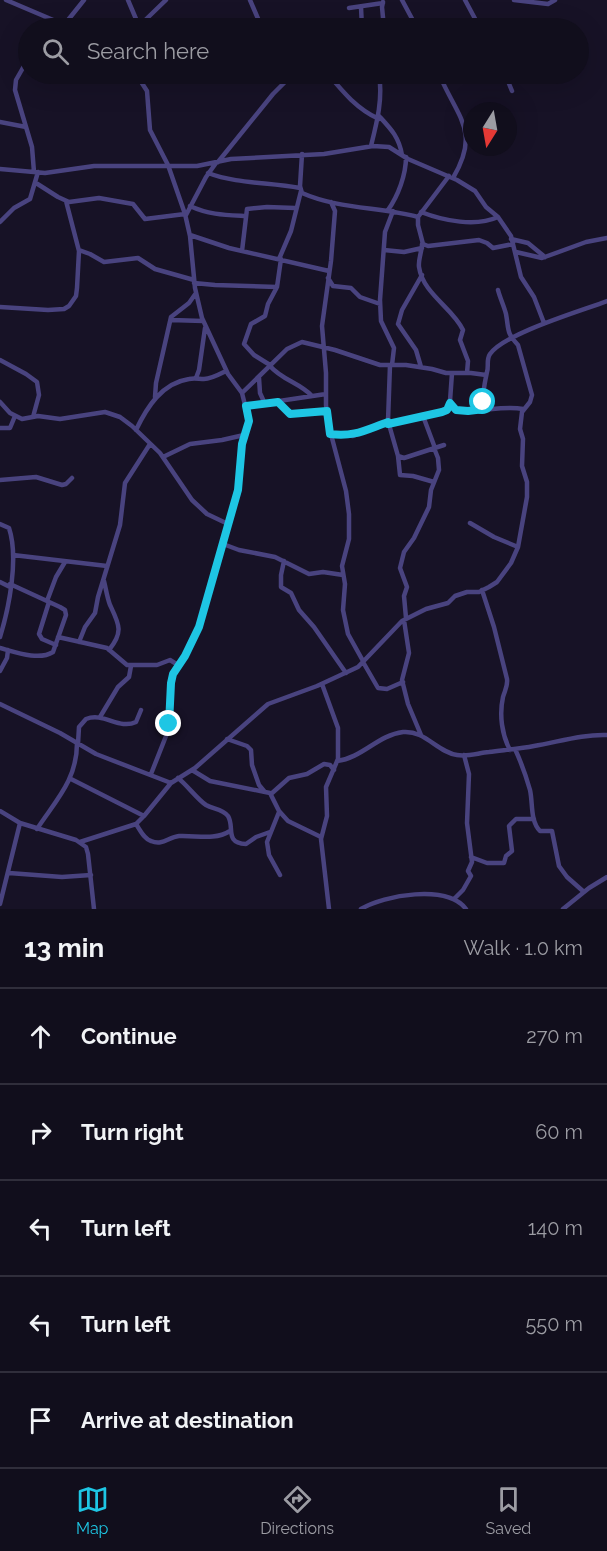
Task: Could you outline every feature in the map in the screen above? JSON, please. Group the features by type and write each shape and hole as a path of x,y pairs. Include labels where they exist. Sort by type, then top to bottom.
{"street":[{"path":"6,0 47,18"},
{"path":"70,18 84,0"},
{"path":"128,0 135,18"},
{"path":"147,18 166,0"},
{"path":"251,0 258,18"},
{"path":"402,0 412,18"},
{"path":"465,0 475,18"},
{"path":"514,0 548,4 555,0"},
{"path":"349,8 384,1 384,18"},
{"path":"361,7 362,18"},
{"path":"0,222 14,208 30,199 36,183 32,147 19,106 15,83 18,77"},
{"path":"142,84 147,91 150,130 168,165 185,215 190,235 194,282 204,324 226,371 242,393 249,421 244,435 240,480 223,544 199,627 185,656 178,664 171,683 168,731 151,774"},
{"path":"185,215 208,173 283,84"},
{"path":"336,84 359,107 379,117 394,131 404,156 405,170 385,232 380,304 381,321 394,348 387,409 388,423 398,456 400,475 434,482"},
{"path":"371,146 379,117 377,107 380,98 379,84"},
{"path":"444,84 467,138 462,162 420,214 418,225 422,246 419,267 434,295 460,321 464,330 460,340 468,361 467,373"},
{"path":"510,84 512,91"},
{"path":"0,123 26,127"},
{"path":"0,169 36,172 94,166 197,166 231,159 263,159 333,153 371,146 389,147 475,191 486,207 498,217 512,241 521,277 534,297 544,323"},
{"path":"302,154 300,190 291,231 280,259 277,287 268,304 265,316 251,324 244,344 282,378 304,389 312,396"},
{"path":"208,173 234,180 266,182 300,190 305,195 331,202 455,221 488,220 498,217"},
{"path":"36,183 66,201 99,198 133,204 145,219 185,215"},
{"path":"0,307 48,310 64,309 69,306 77,288 79,250 66,201"},
{"path":"331,202 335,211 322,319 330,434 346,491 349,514 349,539 342,566 345,584 343,610 348,634 378,688 387,689 403,682"},
{"path":"190,206 216,216 229,213 246,216"},
{"path":"242,251 249,208 295,208"},
{"path":"190,235 242,251 329,271"},
{"path":"516,252 539,258 586,242 607,238"},
{"path":"384,250 398,252 422,246 479,240 496,248 512,241 528,243 545,257"},
{"path":"79,250 104,261 138,258 155,270 194,282 277,287"},
{"path":"421,367 416,350 398,324 402,310 422,276"},
{"path":"328,278 333,286 351,288 360,297 380,304"},
{"path":"0,811 20,823 80,842 136,824 171,783 192,770 268,704 346,673 363,661 405,619 448,603 461,594 482,590 497,582 518,547 527,488 522,466 523,439 520,429 523,409 530,402 531,388 518,345 507,331 506,314 498,290"},
{"path":"136,430 155,397 156,383 171,320 174,314 189,303 196,293"},
{"path":"484,409 483,389 490,354 511,339 544,323 607,301"},
{"path":"171,320 204,324"},
{"path":"196,378 204,324"},
{"path":"242,393 270,365 295,344 302,342 345,353 372,364 486,375"},
{"path":"0,360 37,382 39,396 33,417"},
{"path":"155,397 180,381 208,378 226,371"},
{"path":"330,434 354,435 388,423 447,410 450,403 452,373"},
{"path":"259,378 260,393 265,404"},
{"path":"246,406 326,394"},
{"path":"0,402 5,409 22,419 43,416 60,419 105,412 120,417 163,457 192,500 207,514 228,524"},
{"path":"278,402 290,414 327,411"},
{"path":"450,403 456,410 468,411 501,407 523,409"},
{"path":"0,428 10,428 15,416"},
{"path":"421,735 408,704 403,682 409,653 404,596 407,587 400,572 404,552 427,513 431,490 439,470 438,458 423,416"},
{"path":"163,457 190,444 244,435"},
{"path":"79,642 85,627 95,613 120,525 125,483 150,444"},
{"path":"398,456 404,458 444,445"},
{"path":"0,480 36,477 62,485 72,478"},
{"path":"0,524 9,528 13,555 7,610 0,637"},
{"path":"470,524 518,547"},
{"path":"223,544 284,561 309,574 323,572 343,575"},
{"path":"13,555 107,566"},
{"path":"284,561 280,575 281,587 291,593 299,610 314,627 346,673"},
{"path":"56,645 42,639 39,634 56,577 65,562"},
{"path":"104,578 109,603 119,624 119,635 109,650"},
{"path":"0,582 60,607 66,612 53,652 41,656 0,648"},
{"path":"482,590 507,679 503,703 503,732 513,749 531,793 534,819 538,830 552,831 559,866 567,877 584,892"},
{"path":"0,609 7,610"},
{"path":"58,637 99,645 131,666 161,664 170,660 178,664"},
{"path":"0,671 7,658 8,650"},
{"path":"100,717 118,687 129,676 131,666"},
{"path":"322,684 338,728 337,761 326,787 327,816 321,837 329,909"},
{"path":"0,704 60,733 108,760 171,783"},
{"path":"37,829 71,779 75,767 79,727 82,721 100,717 127,725 136,722 141,710"},
{"path":"337,761 362,751 391,734 406,732 421,735 453,754 464,755 607,735"},
{"path":"227,738 251,750 252,765 264,791"},
{"path":"454,899 470,879 468,871 472,863 467,823 469,774 464,755"},
{"path":"271,794 289,778 307,774 324,764 330,765 334,770"},
{"path":"192,770 210,781 271,794 279,812 288,821 321,837"},
{"path":"178,778 207,806 225,813 229,819 230,831 234,839 242,844 249,843 262,834 270,832"},
{"path":"71,779 144,816"},
{"path":"279,812 270,832 267,849 280,875"},
{"path":"471,857 487,863 504,863 506,856 512,850 509,826 516,819 534,819"},
{"path":"0,904 20,823"},
{"path":"136,824 146,839 155,842 166,841 178,836 211,838 230,831"},
{"path":"80,842 88,854 94,909"},
{"path":"9,873 62,877 91,875"},
{"path":"566,908 584,892 607,877"},
{"path":"361,909 381,900 415,895 436,895 454,899 466,909"}],"route":[{"path":"169,724 173,674 199,627 238,490 242,444 249,421 246,406 278,402 286,412 294,415 327,411 330,434 346,436 388,422 388,424 436,414 447,410 450,403 456,410 484,409 483,402"}]}
